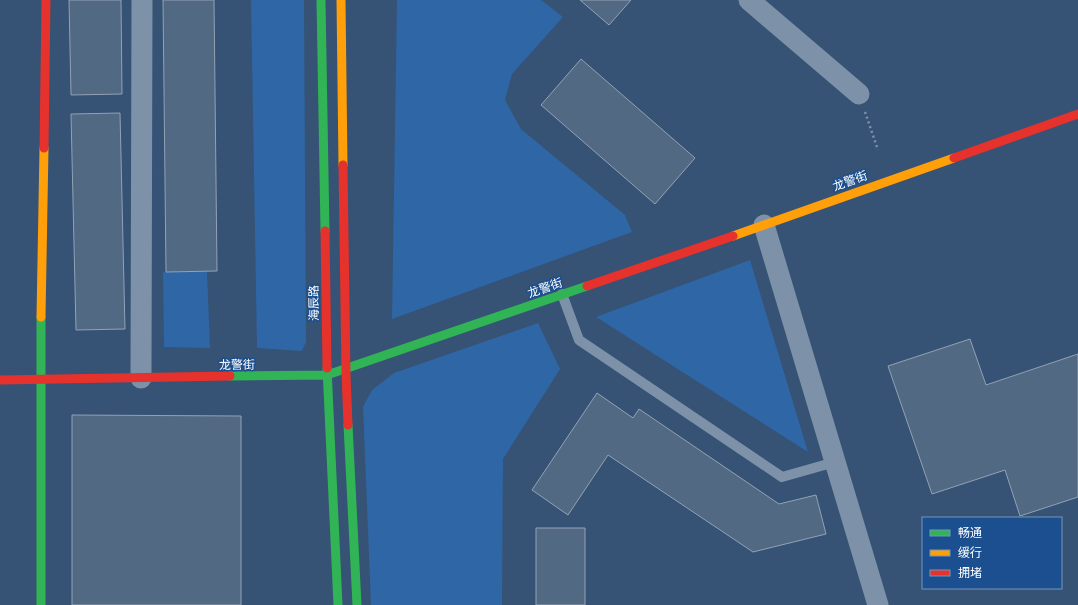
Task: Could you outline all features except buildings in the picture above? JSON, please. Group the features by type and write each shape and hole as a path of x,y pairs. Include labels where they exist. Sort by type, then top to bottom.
{"street":[{"path":"41,605 40,379 46,0"},
{"path":"141,378 142,0"},
{"name":"海辰路","path":"321,0 327,375 338,605"},
{"path":"341,0 346,369 357,605"},
{"path":"749,0 859,94"},
{"name":"龙警街","path":"0,380 327,375 764,225 1078,114"},
{"path":"764,225 878,605"}],"lane":[{"path":"562,294 580,340 782,477 835,462"}],"path":[{"path":"859,94 878,150"}],"shaded area":[{"path":"251,0 304,0 306,342 302,351 257,348"},
{"path":"397,0 541,0 563,17 512,74 505,100 521,129 625,215 632,232 392,319"},
{"path":"750,260 808,452 596,317"},
{"path":"207,271 210,348 164,347 163,272"},
{"path":"538,323 560,369 503,459 502,605 371,605 363,407 372,390 394,373"}],"traffic: fast":[{"path":"321,0 325,231"},
{"path":"230,376 327,375 587,286"},
{"path":"41,317 41,605"},
{"path":"327,368 338,605"},
{"path":"348,425 357,605"}],"traffic: slow":[{"path":"341,0 343,165"},
{"path":"41,317 44,148"},
{"path":"733,236 954,158"}],"traffic: jam":[{"path":"44,148 46,0"},
{"path":"954,158 1078,114"},
{"path":"343,165 348,425"},
{"path":"325,231 327,368"},
{"path":"587,286 733,236"},
{"path":"0,380 230,376"}]}
